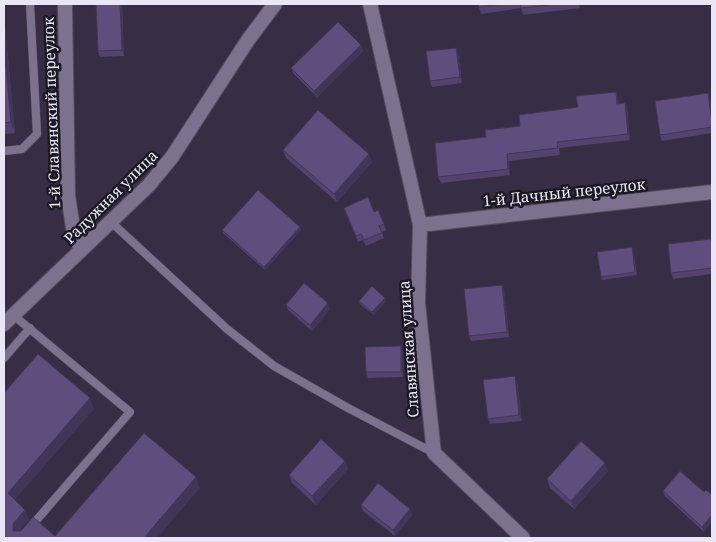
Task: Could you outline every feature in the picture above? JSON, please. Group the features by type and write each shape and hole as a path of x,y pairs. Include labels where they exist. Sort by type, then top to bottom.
{"street":[{"name":"1-й Славянский переулок","path":"65,4 68,196 74,228 81,250"},
{"name":"Радужная улица","path":"8,320 149,185 172,157 248,40 275,4"},
{"name":"Славянская улица","path":"370,4 420,225 418,303 434,453"},
{"name":"1-й Дачный переулок","path":"420,225 712,192"},
{"path":"434,453 523,538"}],"lane":[{"path":"4,151 22,149 37,134 30,4"},
{"path":"111,222 226,329 274,366 348,408 434,453"},
{"path":"8,320 30,328 130,412 22,538"},
{"path":"4,358 30,328"}],"building":[{"path":"96,4 120,4 122,50 98,51"},
{"path":"478,4 503,4 479,7"},
{"path":"520,4 556,4 521,8"},
{"path":"338,22 361,45 314,91 291,68"},
{"path":"4,47 11,122 4,123"},
{"path":"456,48 460,77 430,81 426,51"},
{"path":"616,92 617,104 625,103 628,134 557,142 558,148 507,154 508,169 438,177 435,143 486,137 485,130 520,126 519,115 578,107 576,96"},
{"path":"708,93 712,127 660,135 655,101"},
{"path":"318,110 369,154 334,194 283,150"},
{"path":"258,190 300,227 264,267 222,230"},
{"path":"368,197 374,212 378,210 384,224 379,226 382,233 364,240 361,234 356,236 344,208"},
{"path":"711,239 712,268 671,273 668,244"},
{"path":"632,247 635,272 601,277 597,252"},
{"path":"304,283 328,303 310,325 286,305"},
{"path":"502,285 507,332 469,336 464,289"},
{"path":"372,286 385,298 372,312 359,301"},
{"path":"401,346 401,372 366,372 365,347"},
{"path":"38,354 90,398 8,493 25,510 13,524 13,531 21,531 33,517 55,536 144,433 196,477 144,538 4,538 4,393"},
{"path":"515,376 519,415 488,419 483,380"},
{"path":"321,439 345,461 312,496 289,475"},
{"path":"581,441 605,463 571,501 547,479"},
{"path":"680,471 704,492 706,490 712,495 712,515 702,527 663,491"},
{"path":"378,483 410,509 393,530 361,505"}]}
